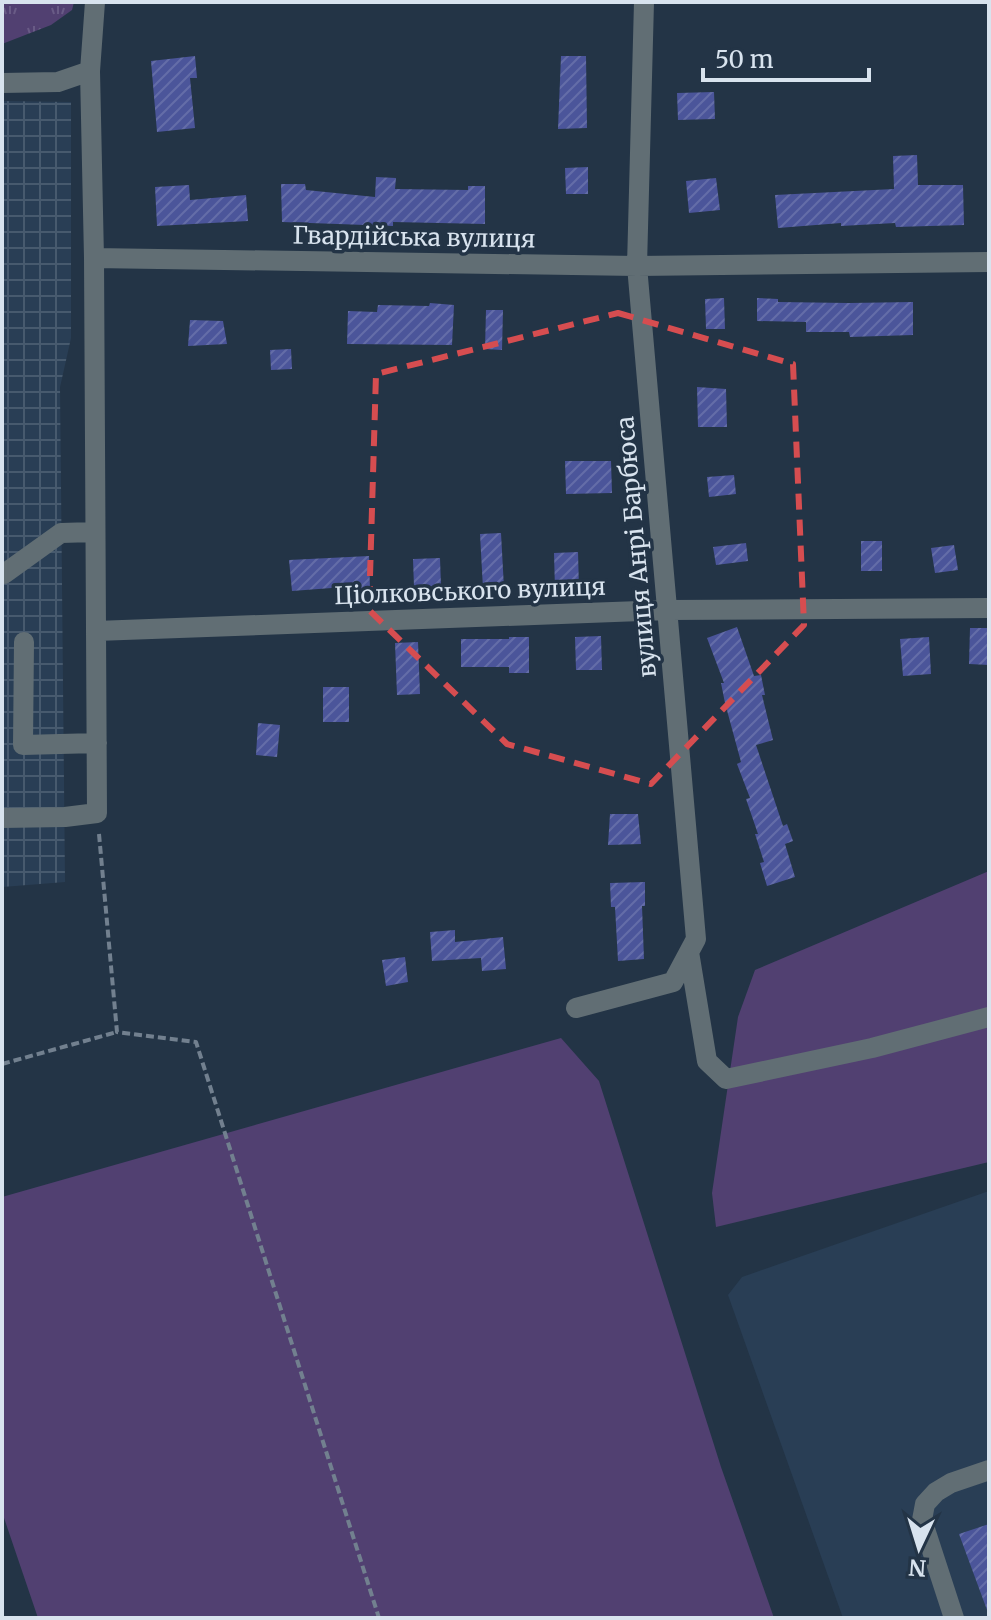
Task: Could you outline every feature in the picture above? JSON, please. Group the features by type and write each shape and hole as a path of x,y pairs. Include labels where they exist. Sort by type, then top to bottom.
{"street":[{"path":"2,818 97,813 90,71 95,2"},
{"name":"вулиця Анрі Барбюса","path":"576,1008 673,982 696,939 637,266 644,2"},
{"path":"2,83 58,82 90,71"},
{"name":"Гвардійська вулиця","path":"94,258 637,266 989,262"},
{"path":"4,574 61,533 94,532"},
{"name":"Ціолковського вулиця","path":"96,631 668,610 989,608"},
{"path":"24,642 23,745 97,743"},
{"path":"689,952 707,1061 726,1079 872,1048 989,1017"},
{"path":"954,1618 922,1520 925,1504 936,1492 951,1483 989,1470"}],"path":[{"path":"97,813 117,1032"},
{"path":"2,1064 117,1032 196,1042 379,1618"}],"highlighted area":[{"path":"618,313 793,364 804,625 651,784 507,744 369,610 376,374"}],"shaded area":[{"path":"2,101 71,102 71,338 60,387 65,882 2,887"},
{"path":"989,1191 989,1618 843,1618 728,1295 742,1277"}],"green space":[{"path":"2,2 74,2 72,10 51,25 2,44"},
{"path":"989,871 989,1162 716,1227 712,1193 738,1017 755,970"},
{"path":"561,1038 599,1081 721,1467 774,1618 38,1618 2,1512 2,1197"}],"building":[{"path":"195,56 197,78 190,78 195,128 157,132 151,61"},
{"path":"561,56 586,56 587,128 558,129"},
{"path":"714,92 715,119 678,120 677,93"},
{"path":"917,155 918,185 963,185 964,225 896,227 895,223 841,226 841,223 778,228 775,195 894,189 893,156"},
{"path":"588,167 588,194 566,194 565,168"},
{"path":"376,177 396,178 395,189 468,190 468,186 485,186 485,224 393,222 393,226 282,222 281,184 305,184 306,190 375,197"},
{"path":"716,178 720,210 689,213 686,181"},
{"path":"189,185 190,200 246,195 248,221 157,226 155,187"},
{"path":"724,298 725,329 706,329 705,299"},
{"path":"757,298 778,299 778,302 913,302 913,335 850,337 849,332 806,332 806,322 757,321"},
{"path":"430,303 454,305 452,345 347,344 348,311 377,312 378,305 429,306"},
{"path":"486,310 503,310 502,350 485,349"},
{"path":"190,320 223,321 227,344 188,346"},
{"path":"291,349 292,369 271,370 270,350"},
{"path":"697,387 726,389 727,427 698,427"},
{"path":"565,461 611,461 612,493 566,494"},
{"path":"734,475 736,494 709,497 707,477"},
{"path":"501,533 504,588 483,589 480,534"},
{"path":"861,541 882,541 882,571 861,571"},
{"path":"746,543 748,561 716,565 713,547"},
{"path":"954,545 958,570 935,573 931,548"},
{"path":"578,552 579,589 555,590 554,553"},
{"path":"369,556 370,589 345,587 292,591 289,560"},
{"path":"440,558 441,586 414,587 413,559"},
{"path":"737,627 754,676 761,675 765,695 762,695 773,740 756,745 783,826 787,824 793,841 785,844 795,877 767,886 760,863 764,862 755,834 758,834 746,799 750,798 737,764 741,762 725,703 721,683 724,683 707,638"},
{"path":"970,628 989,628 989,665 969,664"},
{"path":"601,636 602,670 576,670 575,637"},
{"path":"529,637 529,673 509,673 509,667 461,667 461,639"},
{"path":"929,637 931,674 903,676 900,639"},
{"path":"418,642 420,694 397,695 395,643"},
{"path":"323,687 349,687 349,722 323,722"},
{"path":"258,723 280,725 277,757 256,755"},
{"path":"610,814 638,814 641,844 608,845"},
{"path":"645,882 645,906 642,906 644,959 618,961 615,907 611,907 610,883"},
{"path":"455,930 455,942 503,937 506,969 482,971 481,958 432,961 430,932"},
{"path":"405,957 408,982 386,986 382,960"},
{"path":"989,1524 989,1610 987,1610 959,1534"}]}
